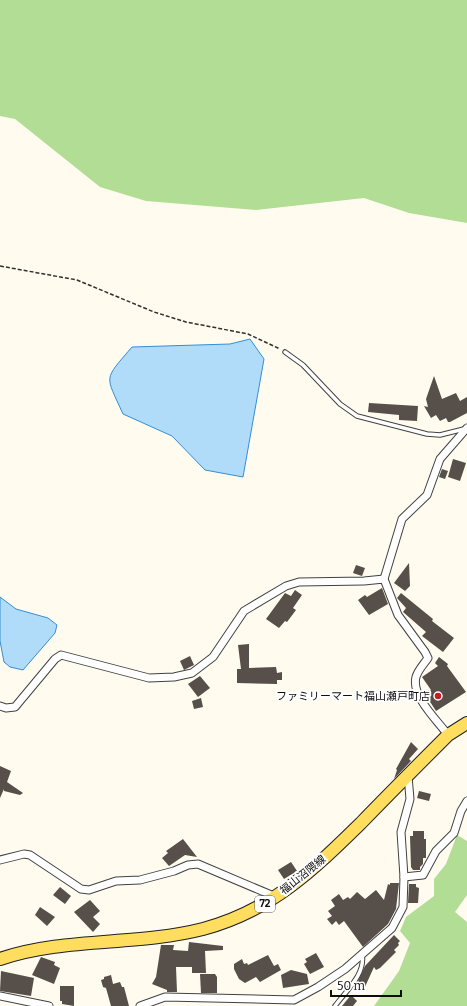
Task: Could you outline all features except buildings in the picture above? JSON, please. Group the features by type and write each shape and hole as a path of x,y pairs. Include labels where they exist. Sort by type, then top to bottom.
{"main road":[{"name":"福山沼隈線","path":"0,959 25,950 157,937 203,929 247,914 276,898 317,866 448,735 467,723"}],"street":[{"path":"448,735 419,696 416,688 416,676 428,658 398,615 384,579 402,519 427,495 440,459 466,428"},
{"path":"0,706 6,708 15,707 55,659 61,656 148,678 174,677 192,673 213,657 244,611 286,586 299,582 364,581 384,579"},
{"path":"140,1006 165,997 296,1003 344,969 362,954 392,928 403,907 404,877 401,832 410,799 408,776"},
{"path":"404,877 423,875 436,851 454,833 461,810 467,801"},
{"path":"0,860 24,854 30,855 81,889 89,890 116,881 140,880 198,864 276,898"},
{"path":"0,996 49,1006"}],"lane":[{"path":"285,352 303,365 340,404 357,416 427,434 440,435 466,428"},
{"path":"335,1006 360,973 364,962 362,954"}],"path":[{"path":"0,266 77,280 154,312 186,322 248,334 285,352"}],"green space":[{"path":"0,0 467,0 467,223 409,213 364,198 256,210 146,201 100,187 15,119 0,116"},
{"path":"457,835 467,841 467,895 455,912 467,922 467,1006 374,1006 399,971 410,943 400,931 406,917 434,896 434,879 446,864"}],"water":[{"path":"250,339 264,359 243,477 205,470 172,436 123,414 110,384 110,378 116,366 132,347 230,344"},
{"path":"0,597 16,609 48,618 57,625 55,633 23,670 10,667 4,662 0,641"}],"place":[{"name":"ファミリーマート福山瀬戸町店","path":"438,696"}]}
